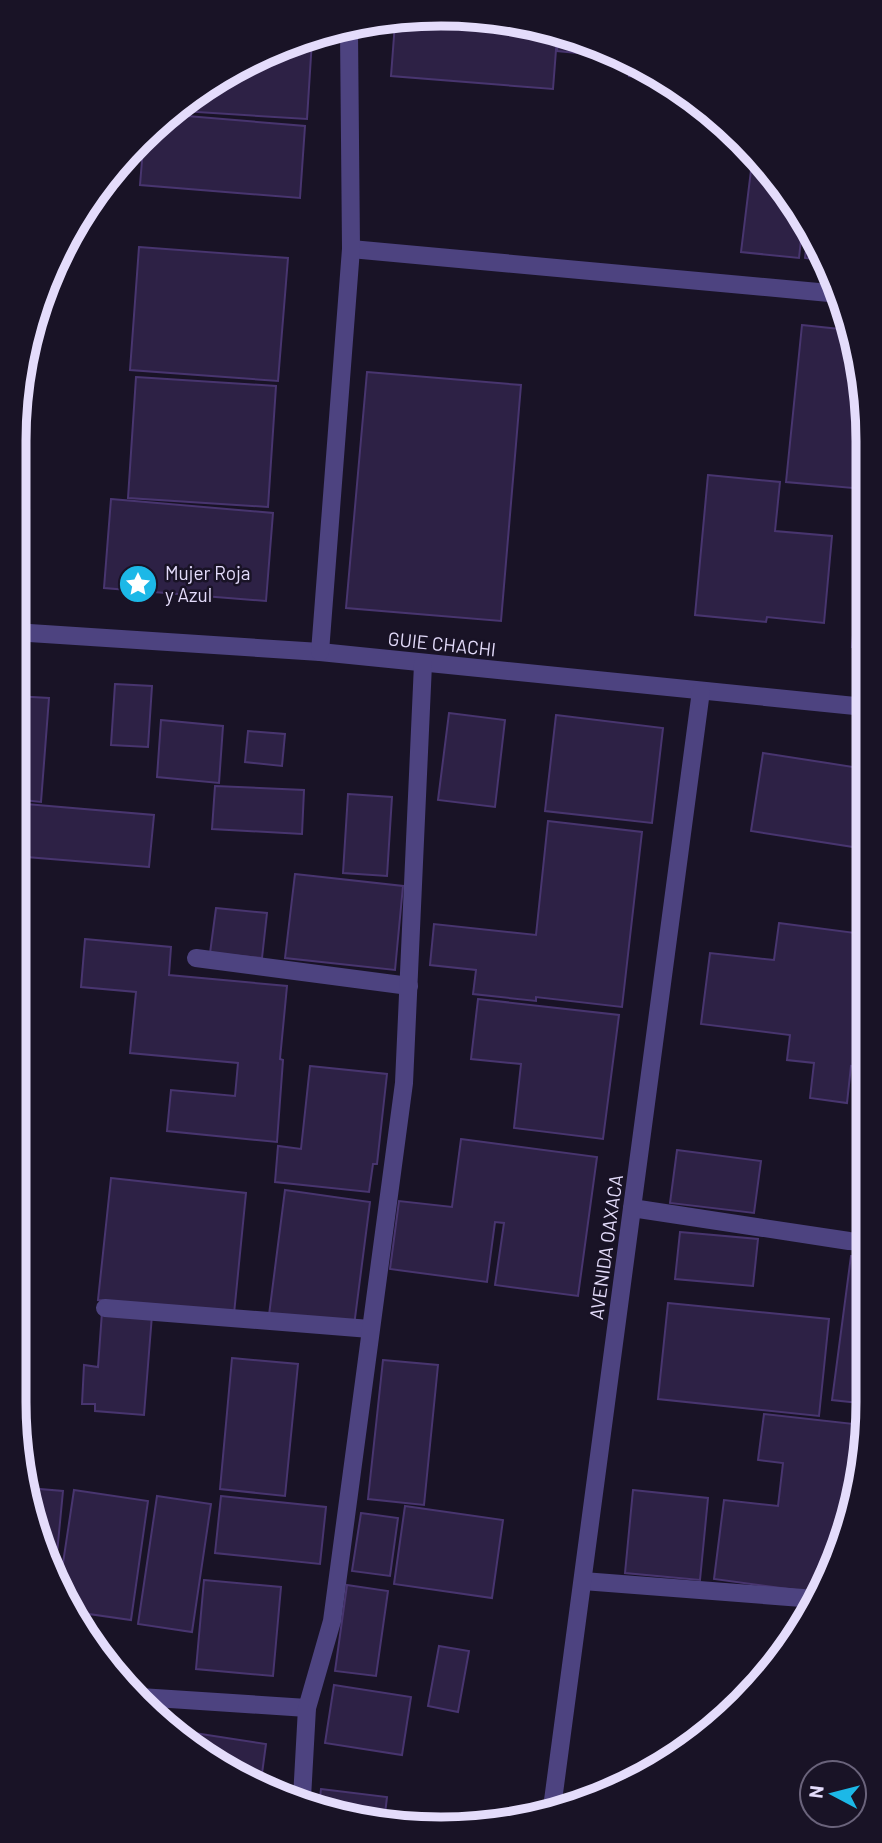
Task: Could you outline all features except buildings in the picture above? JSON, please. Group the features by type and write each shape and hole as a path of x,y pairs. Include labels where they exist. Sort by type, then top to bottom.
{"street":[{"path":"320,652 351,249 349,37"},
{"path":"351,249 828,293"},
{"name":"GUIE CHACHI","path":"26,633 320,652 856,706"},
{"path":"302,1793 307,1707 332,1621 404,1083 423,664"},
{"name":"AVENIDA OAXACA","path":"553,1801 701,691"},
{"path":"196,958 409,986"},
{"path":"632,1208 856,1241"},
{"path":"105,1308 370,1329"},
{"path":"583,1581 806,1598"},
{"path":"152,1699 307,1707"}],"place":[{"name":"Mujer Roja y Azul","path":"138,584"}]}
